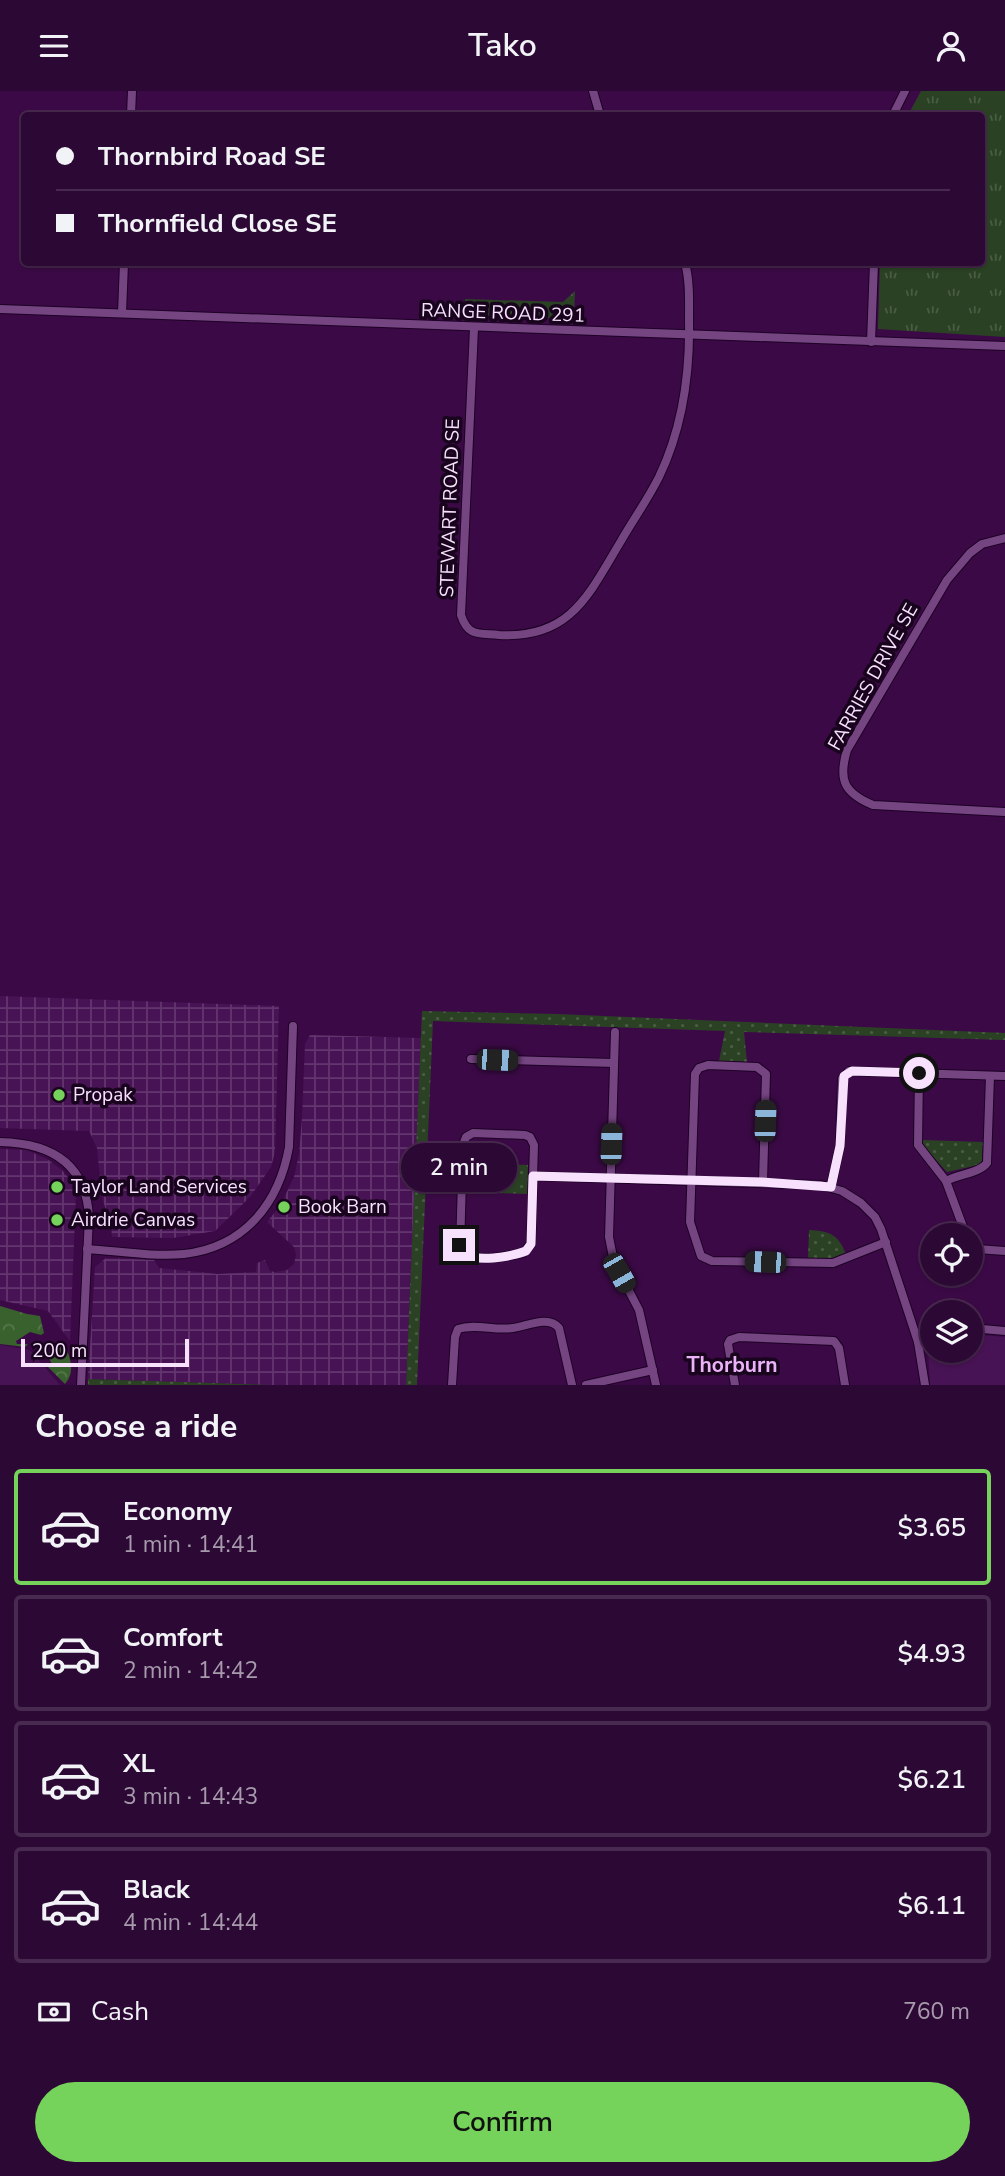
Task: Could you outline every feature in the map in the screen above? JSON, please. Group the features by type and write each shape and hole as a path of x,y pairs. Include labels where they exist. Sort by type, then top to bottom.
{"street":[{"path":"131,112 132,91"},
{"path":"593,91 599,112"},
{"path":"894,112 905,91"},
{"path":"122,313 124,266"},
{"path":"685,266 690,334"},
{"path":"871,342 874,266"},
{"name":"RANGE ROAD 291","path":"0,309 1005,346"},
{"name":"STEWART ROAD SE","path":"474,328 461,615 465,626 472,633 508,635 563,621 585,601 660,476 682,407 688,373 690,334"},
{"name":"FARRIES DRIVE SE","path":"1005,538 982,544 970,552 947,580 847,750 842,766 847,788 856,798 873,805 1005,812"},
{"path":"87,1249 163,1254 202,1250 232,1238 261,1214 273,1198 281,1180 289,1147 293,1026"},
{"path":"615,1032 610,1178 611,1249 619,1273 639,1310 656,1385"},
{"path":"471,1059 614,1063"},
{"path":"762,1182 766,1074 757,1067 699,1067 695,1074 691,1181 692,1232 699,1253 707,1260 833,1263 886,1242"},
{"path":"831,1187 840,1146 844,1076 852,1071 1005,1076"},
{"path":"919,1073 918,1145 946,1181 963,1223"},
{"path":"946,1181 957,1175 982,1169 987,1163 990,1076"},
{"path":"473,1133 530,1137 534,1145 533,1176 531,1244 526,1251 494,1257 470,1257 462,1253 460,1232 463,1145 466,1137 473,1133"},
{"path":"0,1142 23,1143 42,1148 63,1160 82,1184 88,1206 81,1385"},
{"path":"533,1176 762,1182 831,1187 842,1191 875,1217 886,1242 919,1342 925,1385"},
{"path":"983,1250 1005,1251"},
{"path":"452,1385 454,1337 458,1329 510,1329 548,1321 555,1322 559,1328 572,1385"},
{"path":"983,1329 1005,1331"},
{"path":"734,1385 728,1344 734,1337 739,1337 834,1341 839,1349 845,1385"},
{"path":"586,1385 653,1370"}],"shaded area":[{"path":"0,996 279,1006 275,1152 271,1167 250,1197 215,1231 173,1238 112,1237 102,1198 97,1148 89,1131 0,1128"},
{"path":"310,1035 421,1038 406,1385 270,1385 88,1379 95,1267 106,1258 154,1260 159,1268 218,1274 256,1272 257,1263 265,1260 270,1271 275,1272 287,1270 294,1264 294,1247 267,1222 280,1206 294,1177 302,1118 305,1044"},
{"path":"0,1149 27,1150 47,1159 62,1170 76,1192 70,1341 48,1311 0,1300"},
{"path":"983,1335 1005,1337 1005,1385 930,1385 929,1363 983,1363"},
{"path":"0,1345 30,1350 60,1385 0,1385"}],"green space":[{"path":"921,91 1005,91 1005,337 878,329 880,266 985,266 985,112 910,112"},
{"path":"575,291 574,319 465,315 465,299 563,302"},
{"path":"422,1011 1005,1033 1005,1040 744,1032 747,1062 719,1061 725,1031 433,1021 417,1385 406,1385"},
{"path":"922,1140 983,1142 982,1161 978,1165 947,1172 923,1146"},
{"path":"498,1164 528,1165 527,1194 497,1193"},
{"path":"809,1230 833,1235 846,1255 831,1259 808,1259"},
{"path":"0,1306 40,1316 44,1333 41,1335 30,1332 16,1341 17,1344 28,1344 25,1347 0,1344"},
{"path":"60,1343 65,1344 71,1365 65,1384 48,1367 52,1364 46,1353 55,1351"},
{"path":"88,1379 270,1385 88,1385"}],"place":[{"name":"Propak","path":"59,1095"},
{"name":"Taylor Land Services","path":"57,1187"},
{"name":"Book Barn","path":"284,1207"},
{"name":"Airdrie Canvas","path":"57,1220"}],"district":[{"name":"Thorburn","path":"732,1365"}],"route":[{"path":"459,1245 462,1253 470,1257 504,1256 526,1251 531,1244 533,1176 762,1182 831,1187 840,1146 844,1076 849,1071 919,1073"}]}
